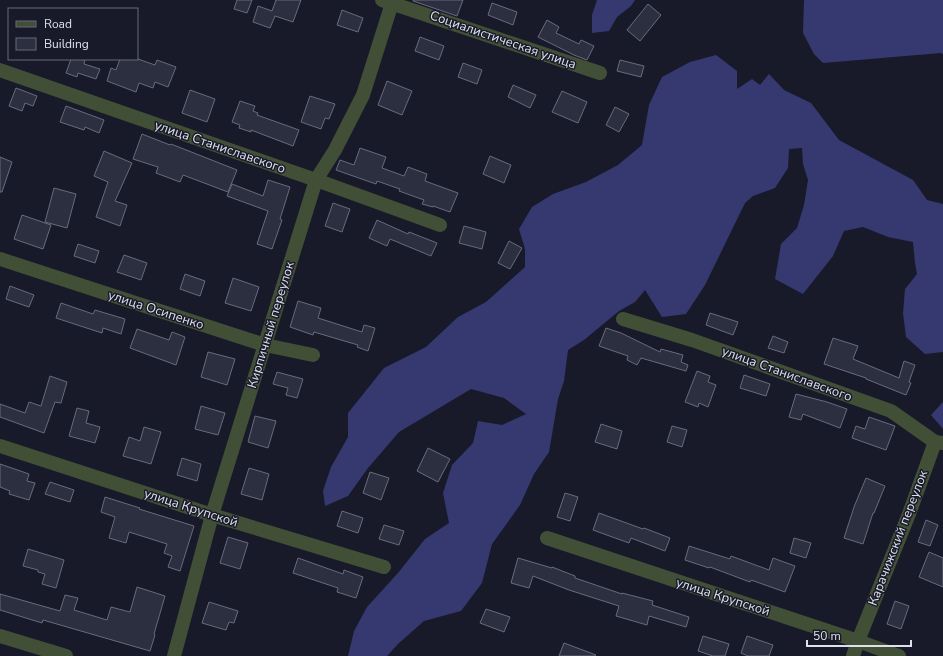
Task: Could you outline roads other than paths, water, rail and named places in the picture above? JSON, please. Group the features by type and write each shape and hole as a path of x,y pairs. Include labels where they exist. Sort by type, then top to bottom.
{"street":[{"name":"Социалистическая улица","path":"387,2 600,73"},
{"name":"Кирпичный переулок","path":"174,656 212,516 316,180 335,150 362,95 387,2"},
{"name":"улица Станиславского","path":"0,70 316,180 440,225"},
{"name":"улица Осипенко","path":"0,259 265,345 313,355"},
{"name":"улица Станиславского","path":"623,319 692,340 891,411 939,443"},
{"name":"Карачижский переулок","path":"853,656 909,514 939,443"},
{"name":"улица Крупской","path":"0,446 212,516 384,567"},
{"name":"улица Крупской","path":"547,538 899,656"},
{"path":"0,636 66,656"}]}
